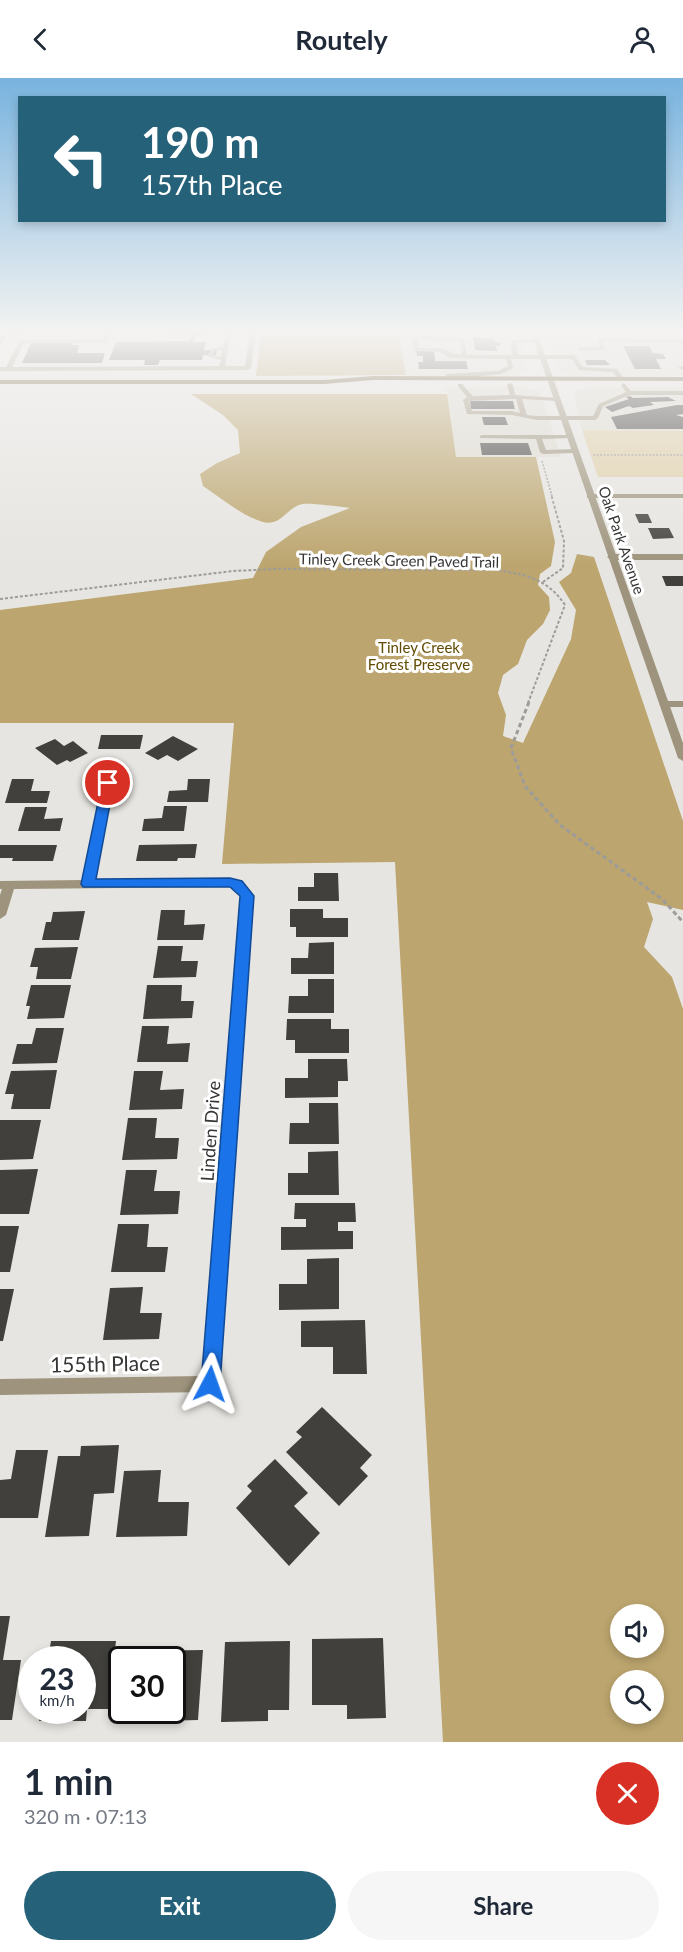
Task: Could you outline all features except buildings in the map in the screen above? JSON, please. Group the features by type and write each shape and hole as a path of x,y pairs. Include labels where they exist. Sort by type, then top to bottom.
{"street":[{"name":"Oak Park Avenue","path":"560,411 683,758"},
{"path":"590,496 683,496"},
{"path":"611,557 683,557"},
{"path":"664,704 683,704"},
{"path":"0,915 4,885 88,884 108,783"},
{"name":"Linden Drive","path":"88,884 238,884 247,896 210,1384"},
{"name":"155th Place","path":"0,1387 210,1384"}],"lane":[{"path":"468,411 469,413 512,413 537,418 595,418 598,411"},
{"path":"522,411 524,416"},
{"path":"482,437 569,437"},
{"path":"538,437 543,452 574,452"}],"path":[{"path":"543,452 540,455 564,541 563,568 543,582"},
{"path":"592,455 683,455"},
{"name":"Tinley Creek Green Paved Trail","path":"0,599 233,571 276,569 496,570 524,574 543,582 557,591 565,605 511,748 525,786 560,825 662,899 683,922"}],"shaded area":[{"path":"449,411 546,411 561,457 456,457"},
{"path":"577,411 683,411 683,431 582,430"},
{"path":"582,430 683,431 683,477 598,477"}],"green space":[{"name":"Tinley Creek Forest Preserve","path":"216,411 449,411 456,457 536,457 555,542 551,566 540,574 538,585 549,597 550,610 543,624 527,640 518,664 503,675 498,693 506,715 503,736 523,743 571,639 576,610 559,582 571,573 577,554 594,557 683,821 683,910 647,902 653,919 644,947 672,977 683,1009 683,1742 443,1742 395,862 222,864 234,723 0,723 0,610 253,578 266,552 301,527 350,508 303,504 293,508 275,522 255,519 203,486 200,474 217,463 240,453 238,430"}],"route":[{"path":"108,783 88,884 230,882 238,884 247,896 210,1384"}]}
